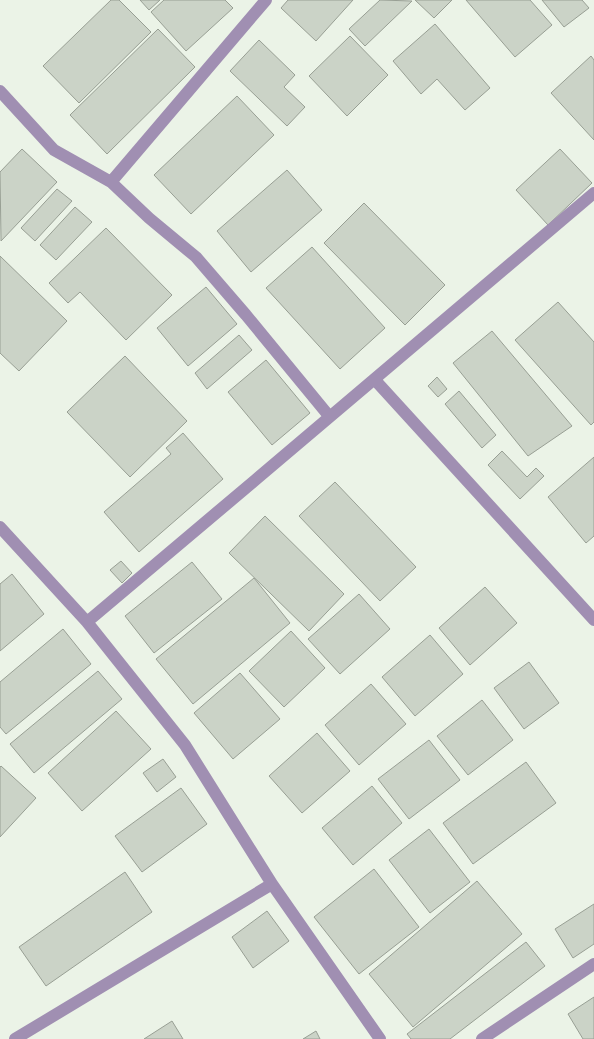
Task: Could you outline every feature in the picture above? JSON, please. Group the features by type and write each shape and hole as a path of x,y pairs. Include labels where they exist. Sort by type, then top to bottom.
{"street":[{"path":"111,182 266,0"},
{"path":"0,91 54,150 111,182 149,218 196,257 329,416"},
{"path":"87,622 594,193"},
{"path":"375,380 594,620"},
{"path":"0,527 87,622 185,745 272,884 380,1039"},
{"path":"15,1039 272,884"},
{"path":"482,1039 594,964"}],"building":[{"path":"111,0 119,0 151,32 79,103 43,66"},
{"path":"140,0 160,0 149,10"},
{"path":"164,0 225,0 233,8 186,51 151,12"},
{"path":"288,0 353,0 316,41 281,8"},
{"path":"380,0 412,1 365,46 349,29"},
{"path":"415,0 452,0 434,18"},
{"path":"466,0 530,0 552,25 515,57"},
{"path":"542,0 582,0 589,8 564,27"},
{"path":"435,24 490,88 465,110 437,79 421,94 393,61"},
{"path":"158,29 195,67 107,154 70,115"},
{"path":"350,36 388,75 347,116 309,76"},
{"path":"259,40 295,75 284,87 305,107 287,126 230,71"},
{"path":"591,56 594,60 594,140 551,93"},
{"path":"237,96 274,135 191,214 154,175"},
{"path":"22,149 57,182 1,241 0,172"},
{"path":"560,149 592,183 548,225 516,190"},
{"path":"287,170 322,210 251,272 217,231"},
{"path":"57,189 72,201 35,241 21,228"},
{"path":"364,203 445,285 405,325 324,243"},
{"path":"75,207 92,222 56,260 40,245"},
{"path":"106,228 172,295 126,340 80,292 68,303 49,283"},
{"path":"312,247 385,328 340,369 266,288"},
{"path":"0,256 67,321 19,371 0,353"},
{"path":"206,287 237,324 188,366 157,328"},
{"path":"558,302 594,342 594,422 591,425 515,340"},
{"path":"492,331 572,426 528,456 453,363"},
{"path":"239,335 252,350 207,389 195,373"},
{"path":"125,356 187,421 130,477 67,412"},
{"path":"266,360 310,413 272,445 228,392"},
{"path":"437,377 447,389 438,397 428,386"},
{"path":"459,391 496,435 482,448 445,404"},
{"path":"183,433 223,479 139,552 104,512 171,454 166,448"},
{"path":"502,451 527,477 536,468 544,476 520,499 488,465"},
{"path":"594,457 594,536 586,543 548,497"},
{"path":"335,482 416,567 380,601 299,516"},
{"path":"265,516 344,594 309,631 229,553"},
{"path":"121,561 132,573 122,583 110,570"},
{"path":"192,562 222,599 154,653 125,616"},
{"path":"12,574 44,614 0,651 0,584"},
{"path":"254,578 290,623 193,704 156,659"},
{"path":"485,587 517,623 470,665 439,628"},
{"path":"359,594 390,629 340,674 308,639"},
{"path":"63,629 91,664 6,734 0,727 0,682"},
{"path":"291,631 325,668 284,707 249,671"},
{"path":"430,635 463,674 415,716 382,677"},
{"path":"529,662 559,703 524,729 494,688"},
{"path":"98,671 122,699 34,773 10,744"},
{"path":"240,673 280,719 233,759 194,713"},
{"path":"371,684 406,724 359,765 325,725"},
{"path":"482,700 513,740 468,775 437,736"},
{"path":"116,711 151,749 82,811 48,773"},
{"path":"317,733 350,771 302,813 269,776"},
{"path":"429,740 460,780 409,819 378,779"},
{"path":"163,759 176,777 157,792 143,773"},
{"path":"526,762 556,803 473,864 443,823"},
{"path":"0,767 36,798 0,837"},
{"path":"372,786 402,823 353,865 322,828"},
{"path":"181,788 207,824 142,872 115,836"},
{"path":"429,829 470,882 430,913 389,860"},
{"path":"374,869 419,927 359,974 314,917"},
{"path":"125,872 152,912 46,986 19,947"},
{"path":"477,881 522,934 413,1027 369,974"},
{"path":"594,904 594,944 573,958 555,929"},
{"path":"267,911 289,941 253,968 232,937"},
{"path":"526,942 545,966 450,1039 411,1039 407,1034"},
{"path":"594,997 594,1039 583,1039 568,1014"},
{"path":"172,1021 183,1039 144,1039"},
{"path":"316,1031 320,1039 303,1039"}]}
